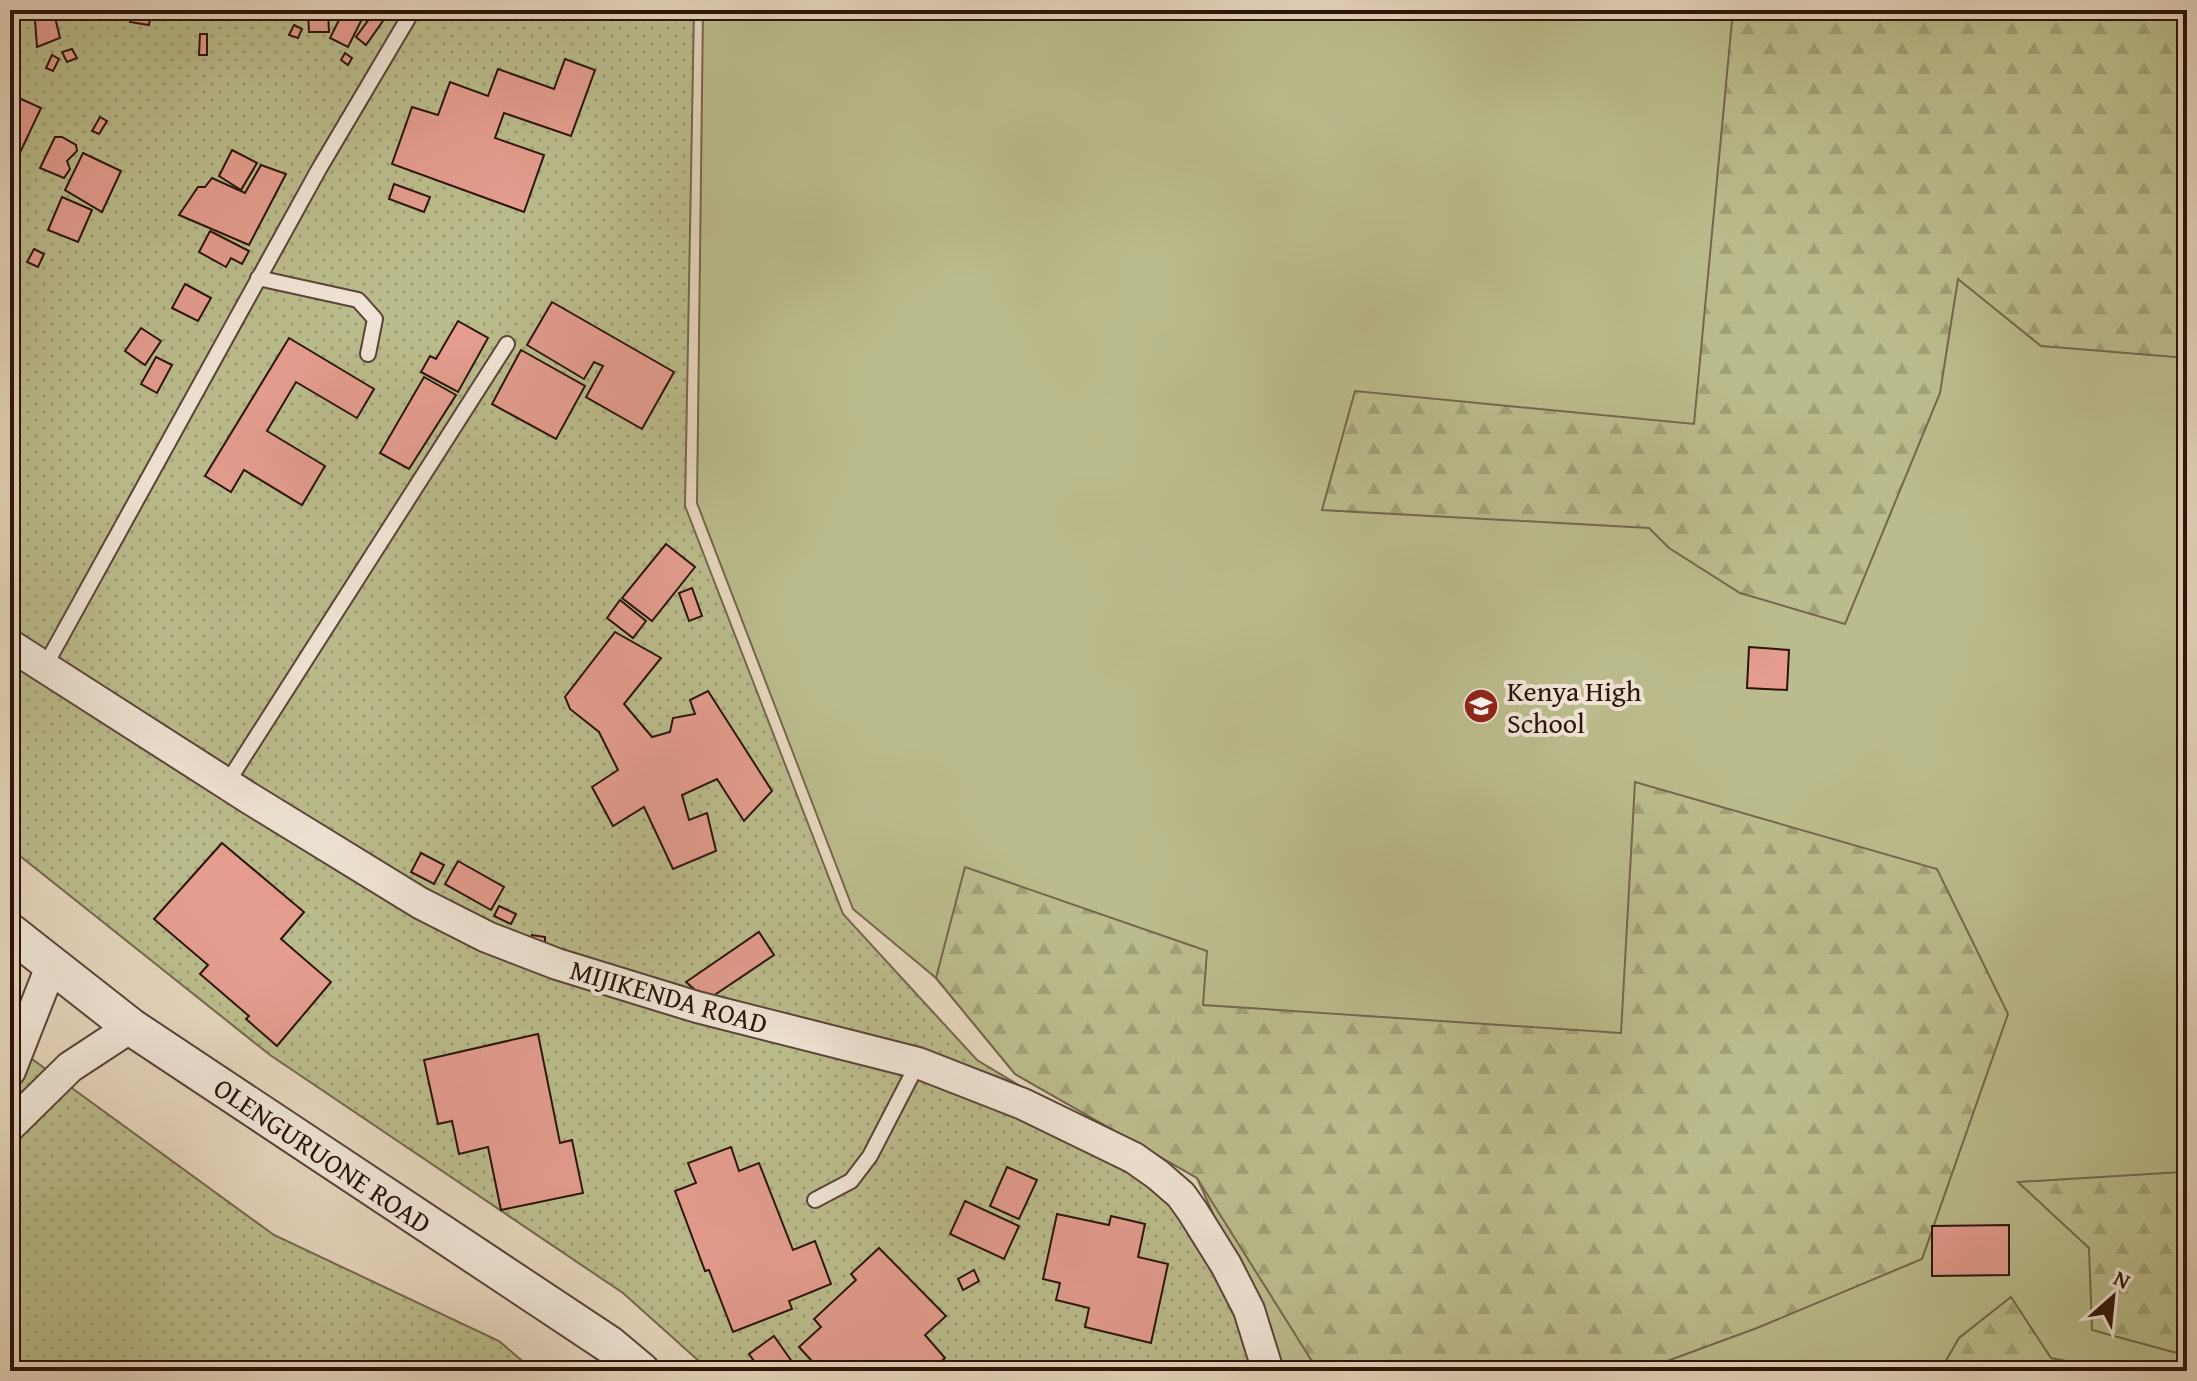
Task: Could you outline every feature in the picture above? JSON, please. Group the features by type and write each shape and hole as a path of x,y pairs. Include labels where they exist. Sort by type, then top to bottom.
{"street":[{"name":"MIJIKENDA ROAD","path":"10,645 420,903 487,937 557,964 697,1007 918,1063 1023,1104 1134,1158 1181,1195 1226,1265 1249,1310 1268,1371"},
{"name":"OLENGURUONE ROAD","path":"10,932 131,1027 610,1345 641,1371"},
{"path":"10,1071 52,964"},
{"path":"10,1126 70,1067 131,1027"}],"lane":[{"path":"45,666 319,169 413,10"},
{"path":"258,278 358,300 375,319 368,354"},
{"path":"227,783 507,344"},
{"path":"815,1200 851,1181 870,1156 918,1063"}],"green space":[{"path":"10,10 694,10 685,506 843,914 977,1060 1189,1188 1268,1371 710,1371 623,1293 270,1055 10,848"},
{"name":"Kenya High School","path":"703,10 2187,10 2187,1371 1284,1371 1197,1178 1015,1074 936,978 853,909 697,503"},
{"path":"1733,10 2136,10 2187,17 2187,358 2041,346 1958,279 1940,393 1845,624 1740,593 1669,548 1649,528 1322,510 1355,391 1694,424"},
{"path":"1635,782 1937,869 2008,1014 1922,1259 1757,1328 1640,1371 1351,1371 1315,1366 1197,1178 1015,1074 936,978 965,867 1207,951 1203,1005 1621,1033"},
{"path":"10,1043 274,1235 499,1341 534,1371 10,1371"},
{"path":"2187,1173 2187,1353 2092,1330 2089,1248 2018,1182"},
{"path":"2011,1297 2051,1358 2113,1370 1940,1371 1959,1338"}],"building":[{"path":"131,10 151,10 149,25 130,22"},
{"path":"344,10 366,11 348,47 330,38"},
{"path":"328,11 329,32 309,32 308,12"},
{"path":"375,11 385,18 366,45 356,37"},
{"path":"54,13 60,38 37,47 35,20"},
{"path":"294,25 302,29 298,38 289,35"},
{"path":"200,34 207,34 207,55 199,55"},
{"path":"72,49 77,58 67,62 62,52"},
{"path":"345,53 352,58 348,65 341,60"},
{"path":"52,55 59,59 53,71 46,68"},
{"path":"565,59 595,70 571,136 504,113 495,138 544,155 524,212 392,164 412,107 438,115 450,82 488,96 498,69 554,89"},
{"path":"10,94 41,108 10,174"},
{"path":"100,117 107,121 99,134 92,131"},
{"path":"55,137 62,137 76,145 77,151 67,161 70,169 64,178 40,168"},
{"path":"232,150 257,163 241,190 219,176"},
{"path":"83,153 121,171 102,212 65,190"},
{"path":"261,165 286,174 249,245 179,215 198,187 205,187 212,178 245,193"},
{"path":"394,184 430,197 424,212 389,199"},
{"path":"62,197 92,210 78,242 48,230"},
{"path":"210,231 249,251 242,264 231,258 226,267 199,252"},
{"path":"34,249 44,254 38,267 27,262"},
{"path":"185,284 211,298 198,321 172,308"},
{"path":"552,302 674,372 642,429 586,397 603,366 594,362 584,379 527,345"},
{"path":"458,321 488,338 458,392 421,372 430,356 436,359"},
{"path":"141,328 161,341 145,365 125,351"},
{"path":"289,338 374,389 357,418 296,382 267,431 325,466 302,505 244,470 231,492 205,476"},
{"path":"521,350 585,386 556,439 492,404"},
{"path":"156,357 172,365 157,393 141,384"},
{"path":"424,377 456,395 409,469 380,453"},
{"path":"666,544 695,567 652,621 622,598"},
{"path":"692,588 702,616 689,621 679,593"},
{"path":"620,600 646,621 633,638 607,618"},
{"path":"615,632 661,658 624,704 652,737 670,732 673,718 695,714 690,700 708,691 772,791 744,821 717,779 682,795 689,820 707,813 716,851 673,869 644,807 613,826 592,787 618,770 599,732 570,709 565,697"},
{"path":"1749,647 1789,650 1787,690 1747,688"},
{"path":"222,843 304,912 281,939 331,982 277,1046 246,1019 249,1016 200,974 208,965 154,919"},
{"path":"421,853 444,865 434,884 411,872"},
{"path":"458,861 504,887 491,910 445,884"},
{"path":"499,906 516,914 511,924 494,916"},
{"path":"759,932 774,955 707,1000 686,982"},
{"path":"532,935 545,937 545,945 531,944"},
{"path":"538,1034 560,1143 572,1140 583,1193 501,1210 488,1147 459,1154 452,1121 438,1124 424,1060"},
{"path":"731,1147 739,1171 759,1163 793,1250 815,1241 831,1284 789,1301 792,1309 733,1332 709,1270 705,1271 675,1191 696,1183 688,1163"},
{"path":"1007,1167 1037,1180 1019,1219 990,1206"},
{"path":"965,1201 1019,1226 1004,1259 950,1234"},
{"path":"1057,1214 1109,1225 1111,1216 1145,1224 1138,1257 1168,1264 1151,1343 1085,1327 1089,1308 1056,1300 1060,1283 1043,1279"},
{"path":"2009,1225 2009,1275 1932,1276 1932,1226"},
{"path":"879,1248 946,1316 925,1335 945,1358 931,1371 821,1371 799,1347 821,1327 814,1319 856,1280 851,1274"},
{"path":"974,1270 979,1281 963,1290 958,1279"},
{"path":"774,1336 795,1366 788,1371 761,1371 749,1354"}],"place":[{"name":"Kenya High School","path":"1481,706"}]}
